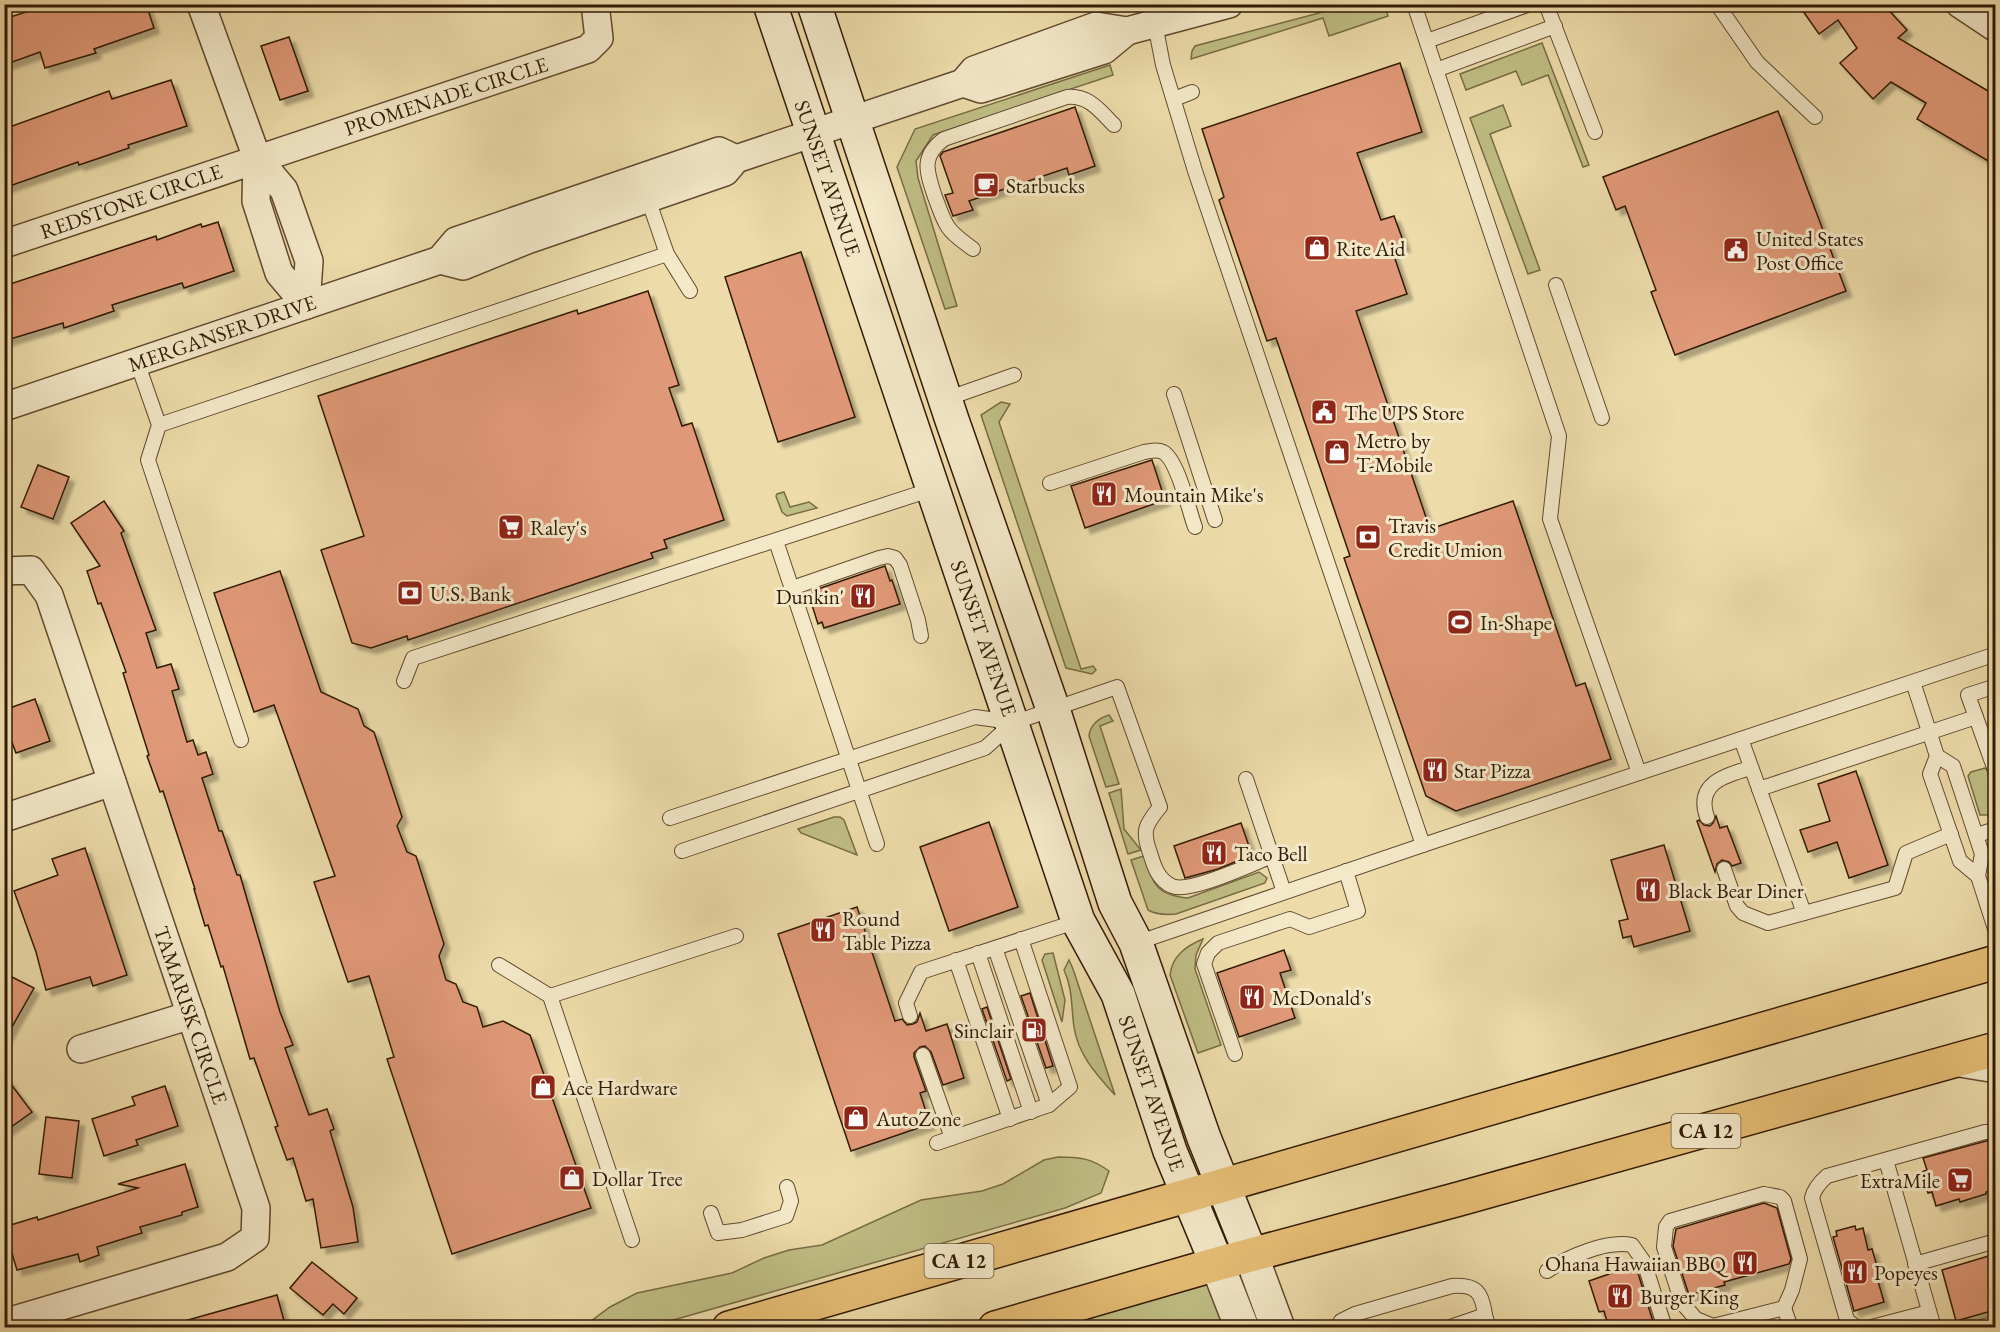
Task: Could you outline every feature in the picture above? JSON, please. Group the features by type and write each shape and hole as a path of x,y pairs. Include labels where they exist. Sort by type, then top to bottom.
{"highway":[{"name":"CA 12","path":"729,1328 1995,962"},
{"name":"CA 12","path":"994,1328 1995,1049"}],"main road":[{"name":"SUNSET AVENUE","path":"770,4 1078,921 1118,994 1170,1151 1242,1328"},
{"name":"SUNSET AVENUE","path":"814,4 946,399 1053,709 1115,903 1136,943 1204,1138 1278,1328"}],"street":[{"path":"201,4 257,158 284,190 309,261 306,305"},
{"name":"PROMENADE CIRCLE","path":"257,158 588,49 599,38 595,4"},
{"name":"MERGANSER DRIVE","path":"440,260 463,266 527,240 725,172 735,159 963,83 981,89 1104,50 1127,31 1229,4"},
{"path":"1960,4 1995,28"},
{"name":"MERGANSER DRIVE","path":"4,407 440,260 456,241 488,230 719,152 735,159"},
{"name":"REDSTONE CIRCLE","path":"4,244 257,158"},
{"name":"TAMARISK CIRCLE","path":"4,571 31,570 49,596 256,1208 255,1238 227,1257 4,1323"},
{"path":"4,818 112,782"},
{"path":"81,1049 191,1015"},
{"path":"1952,1062 1995,1069"}],"lane":[{"path":"1414,4 1559,436 1550,519 1639,773"},
{"path":"1426,41 1530,4"},
{"path":"1546,4 1595,132"},
{"path":"1717,4 1757,62 1815,117"},
{"path":"1155,24 1163,65 1195,171 1423,845"},
{"path":"1436,70 1555,26"},
{"path":"1174,99 1192,92"},
{"path":"972,249 953,232 943,218 928,175 929,155 935,146 944,139 1067,97 1084,99 1095,106 1114,125"},
{"path":"648,199 667,254 690,291"},
{"path":"159,425 667,254"},
{"path":"1556,285 1602,418"},
{"path":"137,362 159,425 148,460 241,740"},
{"path":"946,399 1014,375"},
{"path":"1174,394 1215,520"},
{"path":"1050,483 1144,452 1158,450 1166,453 1173,464 1194,527"},
{"path":"404,681 413,658 933,489"},
{"path":"776,541 877,844"},
{"path":"792,588 879,558 888,556 895,558 907,587 921,636"},
{"path":"1136,943 1995,654"},
{"path":"1912,682 1937,756 1953,766 1977,835 1983,854 1978,876 1995,932"},
{"path":"1995,686 1968,695 1995,773"},
{"path":"682,851 985,748 1013,723 1117,687 1160,807 1150,819 1144,837 1157,873 1172,886 1191,888 1272,856"},
{"path":"670,818 975,717 1013,723"},
{"path":"1759,789 1976,717"},
{"path":"1741,739 1804,913"},
{"path":"1937,756 1930,774 1960,861 1978,876"},
{"path":"1707,817 1704,802 1706,792 1714,782 1751,768"},
{"path":"1246,779 1284,892"},
{"path":"1977,835 1995,829"},
{"path":"1724,869 1737,906 1743,913 1768,923 1895,888 1906,853 1951,834"},
{"path":"1235,1054 1204,964 1208,953 1218,943 1290,919 1309,927 1358,911 1346,871"},
{"path":"910,1016 906,1003 921,972 1078,921"},
{"path":"550,996 736,936"},
{"path":"937,1143 1049,1105 1070,1087 1021,939"},
{"path":"995,948 1049,1105"},
{"path":"978,953 1031,1112"},
{"path":"956,960 1010,1119"},
{"path":"499,965 550,996 632,1240"},
{"path":"923,1054 952,1138"},
{"path":"1857,1328 1847,1320 1812,1198 1819,1182 1827,1176 1985,1132 1995,1132"},
{"path":"1886,1160 1934,1328"},
{"path":"711,1213 718,1233 742,1230 786,1216 791,1201 787,1187"},
{"path":"1784,1308 1713,1327 1696,1319 1682,1304 1664,1246 1666,1227 1670,1221 1764,1194 1780,1197 1784,1202 1800,1259 1792,1290 1784,1308 1791,1328"},
{"path":"1915,1264 1995,1241"},
{"path":"1547,1271 1561,1261 1578,1254 1620,1242 1632,1245 1644,1262 1665,1328"},
{"path":"1337,1328 1341,1321 1356,1314 1452,1286 1467,1285 1476,1291 1483,1302 1486,1321 1447,1328"},
{"path":"1868,1328 1929,1312"},
{"path":"1978,1328 1995,1323"}],"shaded area":[{"path":"1349,5 1385,5 1388,16 1329,36 1323,18 1191,59 1195,46"},
{"path":"1542,43 1589,165 1583,167 1548,75 1522,85 1516,71 1466,90 1460,74"},
{"path":"1110,65 1113,75 933,135 916,161 918,178 957,306 945,309 897,167 915,129"},
{"path":"1503,105 1511,126 1490,134 1540,270 1528,274 1470,118"},
{"path":"1001,402 1010,404 999,422 1081,669 1093,666 1096,670 1092,674 1066,668 981,415"},
{"path":"784,492 790,507 809,502 817,508 787,516 782,512 776,496"},
{"path":"1109,715 1113,721 1100,726 1119,784 1106,787 1089,736 1096,722"},
{"path":"1985,768 1992,778 1995,815 1980,815 1968,776 1971,772"},
{"path":"1121,789 1124,829 1141,850 1128,854 1109,793"},
{"path":"834,817 844,820 857,855 801,833 798,829"},
{"path":"1144,856 1153,881 1162,891 1188,898 1259,872 1267,878 1265,883 1176,914 1158,914 1148,910 1131,860"},
{"path":"1203,939 1196,955 1195,969 1221,1045 1198,1053 1170,975 1171,968 1181,952"},
{"path":"1053,953 1065,1000 1062,1022 1042,960 1045,954"},
{"path":"1069,960 1115,1095 1089,1064 1076,1037 1070,991 1064,970"},
{"path":"1058,1157 1085,1159 1109,1171 1101,1193 1065,1208 649,1327 583,1327 610,1307 637,1293 732,1273 764,1258 789,1250 822,1245 921,1200 982,1191 1003,1184 1044,1160"},
{"path":"1217,1264 1242,1328 995,1328"}],"building":[{"path":"51,4 146,4 154,28 94,49 96,53 45,68 40,52 4,65 4,19"},
{"path":"1798,4 1883,4 1907,30 1898,38 1995,95 1995,165 1917,119 1926,103 1891,82 1873,99 1840,63 1857,48 1838,20 1819,34"},
{"path":"289,37 308,91 280,100 261,46"},
{"path":"1400,63 1422,132 1357,153 1381,220 1394,216 1405,246 1392,250 1407,294 1356,311 1430,529 1513,501 1576,686 1585,683 1611,759 1456,811 1426,796 1344,558 1350,556 1276,338 1267,341 1219,200 1224,197 1202,129"},
{"path":"171,80 187,126 128,145 129,148 79,165 78,162 4,188 4,129 109,91 112,99"},
{"path":"1075,107 1095,166 1069,175 1067,168 969,201 973,210 953,216 945,195 953,193 940,156 943,152"},
{"name":"United States Post Office","path":"1778,111 1846,291 1675,355 1651,292 1656,290 1625,206 1616,210 1603,177"},
{"path":"218,222 234,271 184,288 182,283 112,305 114,311 64,328 63,323 4,341 4,286 156,236 157,240 201,224 202,227"},
{"path":"801,252 855,417 778,442 725,277"},
{"path":"648,291 679,385 669,388 682,426 692,423 724,520 664,540 667,548 651,553 653,558 408,640 407,636 371,648 352,643 321,550 364,536 318,396 577,310 578,314"},
{"path":"1152,460 1165,500 1085,528 1071,486"},
{"path":"38,465 69,477 53,519 21,507"},
{"path":"104,501 124,531 121,533 156,630 146,633 157,668 171,664 179,689 172,691 187,742 193,740 198,755 206,752 213,774 202,778 219,831 222,831 237,875 240,875 280,1012 293,1045 285,1048 309,1115 327,1109 334,1129 330,1131 353,1207 358,1242 321,1248 313,1199 306,1201 293,1158 287,1160 275,1127 278,1126 254,1058 250,1059 223,966 221,967 208,925 205,926 163,791 160,792 147,756 149,755 123,673 126,672 87,571 100,566 71,523"},
{"path":"885,566 900,604 824,628 822,622 818,624 811,602 815,600 812,591"},
{"path":"280,571 321,692 358,709 364,726 374,732 402,817 397,826 407,852 416,856 444,944 439,956 446,980 456,984 463,1002 477,1007 483,1027 503,1021 530,1035 591,1208 452,1254 387,1059 394,1057 369,976 348,982 314,882 335,876 274,705 254,712 214,593"},
{"path":"35,699 50,741 16,753 4,721 4,710"},
{"path":"1856,771 1888,865 1849,878 1837,842 1808,852 1800,830 1830,821 1818,784"},
{"path":"1716,816 1720,828 1727,826 1741,863 1732,866 1729,862 1722,860 1717,864 1715,872 1697,821 1710,826"},
{"path":"989,822 1018,907 949,931 920,847"},
{"name":"Taco Bell","path":"1241,823 1252,855 1218,869 1185,878 1174,846"},
{"name":"Black Bear Diner","path":"1664,845 1690,931 1634,947 1631,936 1623,938 1619,921 1628,919 1611,860"},
{"path":"85,848 127,975 93,986 90,977 46,990 36,952 14,891 58,875 52,859"},
{"path":"857,907 895,1021 902,1019 907,1025 913,1024 917,1022 920,1013 926,1031 947,1024 964,1078 943,1085 931,1052 925,1046 920,1047 914,1053 914,1057 926,1091 920,1093 930,1124 851,1151 778,934"},
{"name":"McDonald's","path":"1284,950 1291,970 1280,973 1295,1018 1239,1037 1217,973"},
{"path":"4,973 34,988 4,1041"},
{"path":"1030,993 1053,1066 1046,1068 1021,996"},
{"path":"987,1007 1011,1079 1007,1081 982,1009"},
{"path":"4,1075 32,1112 4,1132"},
{"path":"165,1086 178,1126 136,1140 138,1145 104,1156 92,1119 135,1105 132,1097"},
{"path":"46,1117 79,1121 72,1178 39,1174"},
{"name":"ExtraMile","path":"1986,1141 1995,1141 1995,1189 1960,1202 1959,1199 1936,1206 1932,1192 1928,1193 1922,1172 1927,1170 1923,1158"},
{"path":"185,1164 198,1207 182,1212 182,1215 140,1227 142,1233 97,1247 99,1255 80,1262 78,1254 17,1270 4,1227 37,1217 38,1220 138,1188 118,1184"},
{"path":"1764,1203 1777,1208 1791,1259 1789,1264 1724,1282 1725,1285 1689,1295 1673,1246 1676,1229"},
{"name":"Popeyes","path":"1855,1226 1856,1230 1863,1228 1868,1250 1872,1249 1877,1266 1874,1267 1884,1302 1854,1311 1833,1237 1837,1236 1836,1231"},
{"path":"1995,1254 1995,1310 1956,1321 1942,1270"},
{"path":"312,1262 357,1298 344,1314 333,1304 323,1315 290,1288"},
{"name":"Burger King","path":"1629,1267 1630,1272 1637,1270 1655,1328 1609,1328 1604,1311 1599,1312 1589,1281"},
{"path":"277,1295 286,1328 178,1328 177,1323"}],"place":[{"name":"Starbucks","path":"986,185"},
{"name":"Rite Aid","path":"1317,248"},
{"name":"United States Post Office","path":"1736,250"},
{"name":"The UPS Store","path":"1324,412"},
{"name":"Metro by T-Mobile","path":"1337,452"},
{"name":"Mountain Mike's","path":"1104,494"},
{"name":"Raley's","path":"511,527"},
{"name":"Travis Credit Umion","path":"1368,537"},
{"name":"U.S. Bank","path":"410,593"},
{"name":"Dunkin'","path":"863,596"},
{"name":"In-Shape","path":"1460,622"},
{"name":"Star Pizza","path":"1435,770"},
{"name":"Taco Bell","path":"1214,853"},
{"name":"Black Bear Diner","path":"1648,890"},
{"name":"Round Table Pizza","path":"823,930"},
{"name":"McDonald's","path":"1252,997"},
{"name":"Sinclair","path":"1034,1030"},
{"name":"Ace Hardware","path":"543,1087"},
{"name":"AutoZone","path":"856,1118"},
{"name":"Dollar Tree","path":"572,1178"},
{"name":"ExtraMile","path":"1960,1180"},
{"name":"Ohana Hawaiian BBQ","path":"1745,1263"},
{"name":"Popeyes","path":"1855,1272"},
{"name":"Burger King","path":"1620,1296"}]}
